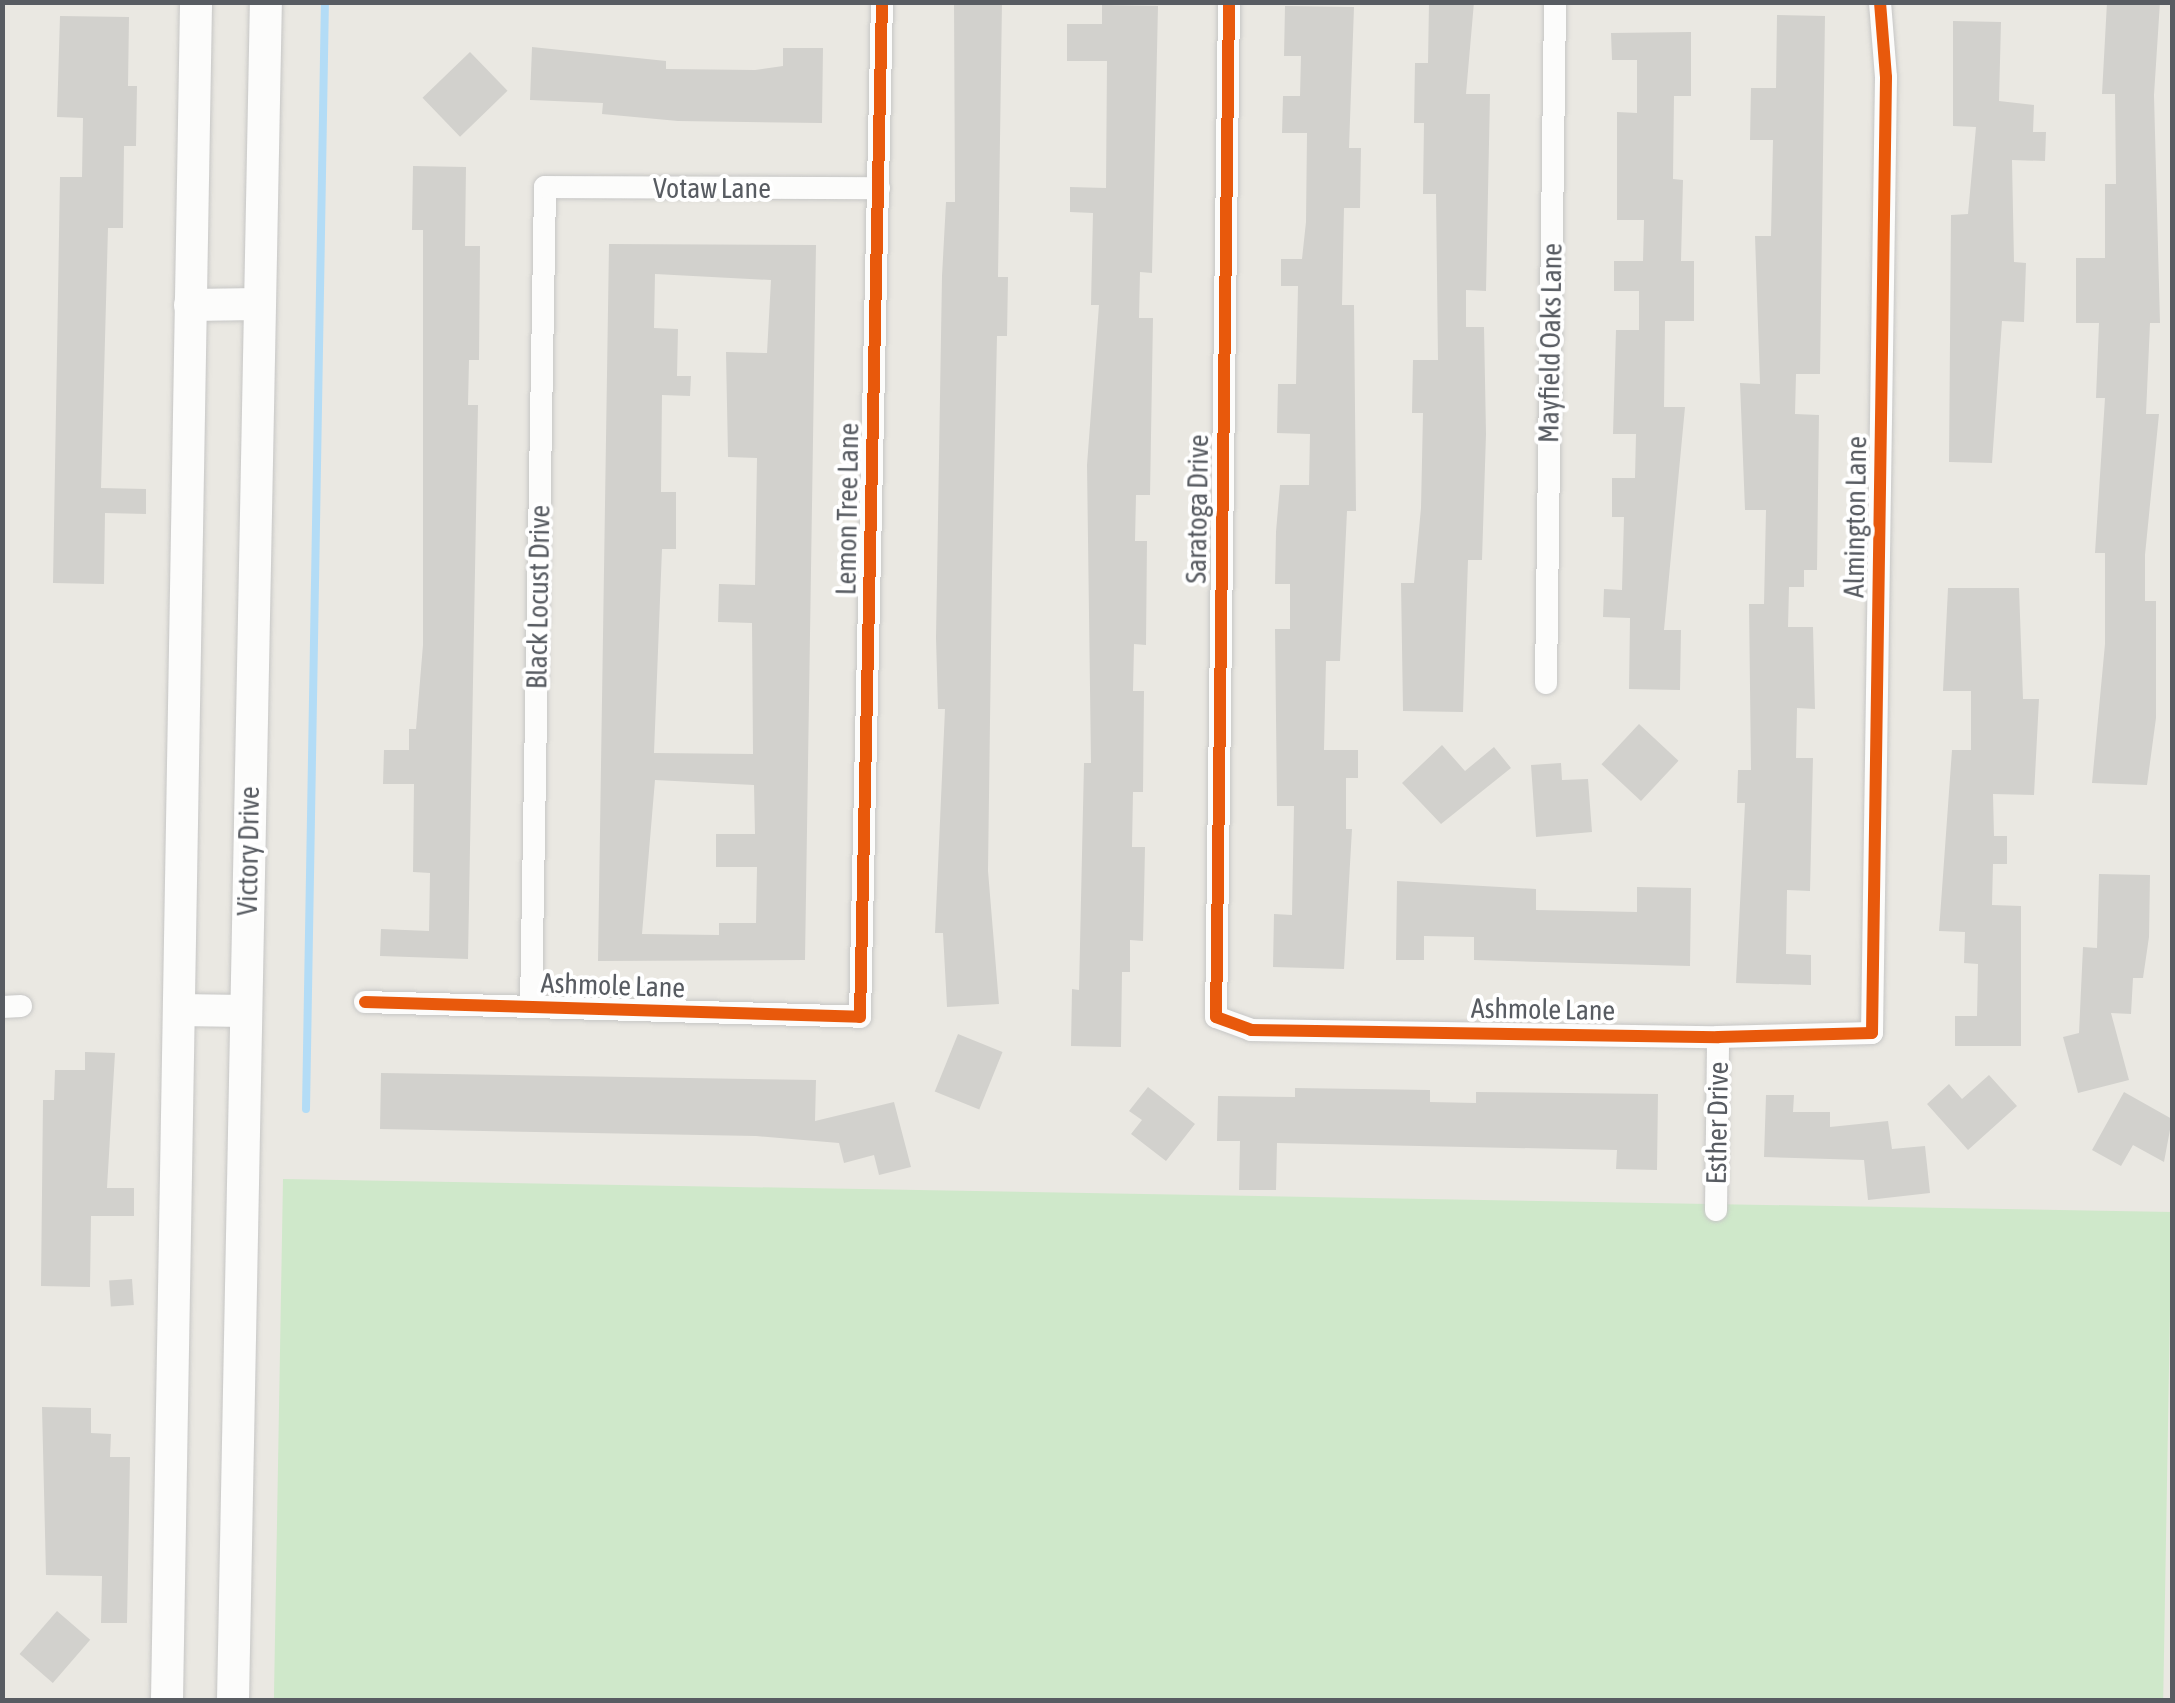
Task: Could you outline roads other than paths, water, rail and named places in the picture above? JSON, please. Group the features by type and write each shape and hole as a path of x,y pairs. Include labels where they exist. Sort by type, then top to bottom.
{"main road":[{"path":"168,1700 196,2"},
{"name":"Victory Drive","path":"233,1700 266,2"},
{"path":"190,304 259,304"},
{"path":"178,1010 245,1011"}],"street":[{"name":"Lemon Tree Lane","path":"860,1018 882,2"},
{"name":"Saratoga Drive","path":"1216,1016 1229,2"},
{"name":"Mayfield Oaks Lane","path":"1546,683 1554,2"},
{"name":"Almington Lane","path":"1872,1033 1886,77 1880,2"},
{"name":"Votaw Lane","path":"546,187 879,188"},
{"name":"Black Locust Drive","path":"531,1007 546,187"},
{"name":"Ashmole Lane","path":"365,1002 860,1018"},
{"name":"Ashmole Lane","path":"1216,1016 1251,1030 1718,1036 1872,1033"},
{"name":"Esther Drive","path":"1716,1210 1718,1036"}],"waterway":[{"path":"306,1109 325,2"}]}
